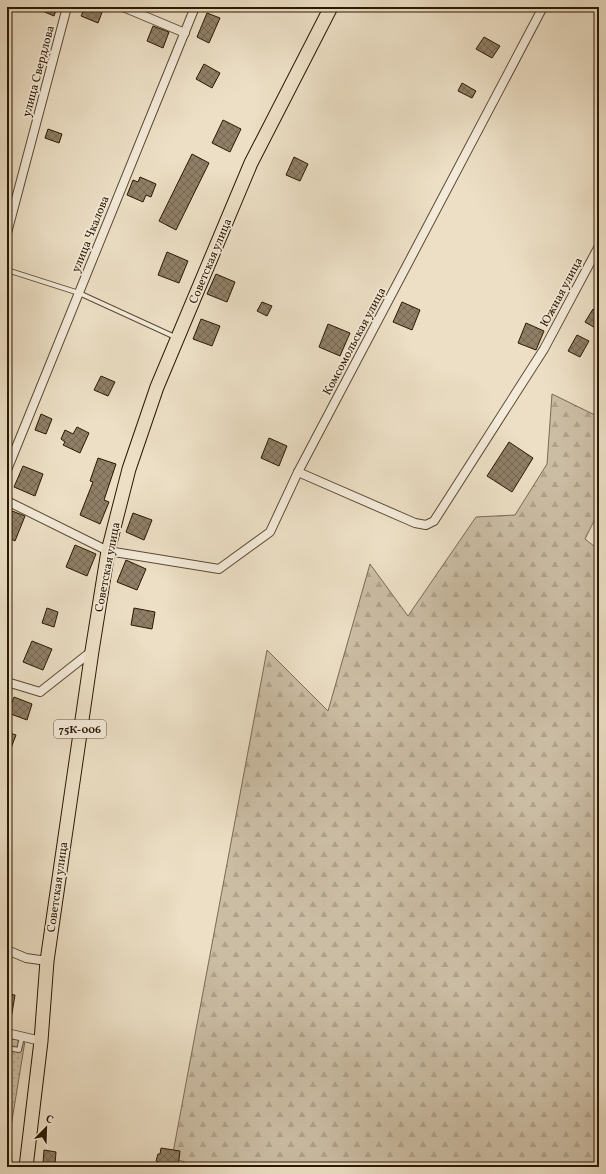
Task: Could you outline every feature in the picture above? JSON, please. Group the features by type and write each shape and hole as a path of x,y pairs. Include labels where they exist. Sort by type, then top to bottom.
{"main road":[{"name":"Советская улица","path":"26,1167 41,1042 47,961 92,651 108,551 128,469 157,387 251,163 331,7"}],"street":[{"name":"улица Свердлова","path":"7,233 68,7"},
{"path":"123,7 185,33"},
{"name":"улица Чкалова","path":"7,470 195,7"},
{"name":"Комсомольская улица","path":"7,501 108,551 219,569 270,532 298,472 543,7"},
{"name":"Южная улица","path":"298,472 415,523 426,525 434,521 544,349 599,246"},
{"path":"7,682 40,692 92,651"},
{"path":"7,950 26,958 47,961"},
{"path":"7,1034 41,1042"}],"lane":[{"path":"7,270 79,293 177,338"},
{"path":"7,1048 19,1050 22,1037"}],"green space":[{"path":"552,394 599,417 599,511 585,539 599,550 599,1167 201,1167 172,1158 267,650 328,711 370,564 408,616 476,517 515,515 547,464"},
{"path":"7,1038 25,1041 7,1151"}],"building":[{"path":"33,7 57,7 54,16"},
{"path":"85,7 104,7 98,23 81,16"},
{"path":"207,13 220,18 209,43 197,37"},
{"path":"153,26 169,32 163,48 147,41"},
{"path":"484,37 500,46 492,58 476,49"},
{"path":"204,64 220,73 212,88 196,79"},
{"path":"462,83 476,91 472,98 458,91"},
{"path":"223,120 241,129 230,152 212,143"},
{"path":"48,129 62,134 59,143 45,138"},
{"path":"192,154 209,163 176,230 159,221"},
{"path":"294,157 308,164 300,181 286,175"},
{"path":"140,177 156,184 151,197 146,195 143,202 127,195 133,180 138,182"},
{"path":"167,252 188,261 179,283 158,275"},
{"path":"216,274 235,282 227,302 207,294"},
{"path":"262,302 272,306 267,316 257,311"},
{"path":"402,302 420,310 412,330 393,322"},
{"path":"593,309 599,312 599,330 585,322"},
{"path":"201,319 220,326 212,346 193,339"},
{"path":"526,323 544,331 536,350 518,343"},
{"path":"328,324 350,333 340,356 319,347"},
{"path":"577,335 589,341 580,357 568,351"},
{"path":"101,376 115,382 108,396 94,390"},
{"path":"41,414 52,419 46,434 35,430"},
{"path":"77,427 89,433 80,453 63,445 65,442 61,439 65,430 73,434"},
{"path":"269,438 287,446 279,466 261,458"},
{"path":"509,442 533,458 512,492 487,476"},
{"path":"98,458 116,464 104,500 109,502 100,524 80,515 93,482 90,481"},
{"path":"23,466 43,474 35,496 14,487"},
{"path":"7,509 25,516 15,541 7,537"},
{"path":"133,513 152,520 144,540 126,532"},
{"path":"75,545 96,554 87,576 66,567"},
{"path":"126,560 146,569 137,590 117,582"},
{"path":"47,608 58,612 54,627 42,623"},
{"path":"134,608 155,612 152,629 131,625"},
{"path":"32,641 52,649 43,670 23,662"},
{"path":"14,697 32,704 27,720 8,713"},
{"path":"7,732 16,735 8,756 7,756"},
{"path":"7,994 15,995 11,1019 7,1019"},
{"path":"161,1148 180,1151 178,1167 158,1167 159,1162 156,1161 158,1154 160,1154"},
{"path":"44,1150 56,1152 55,1164 43,1163"}]}
